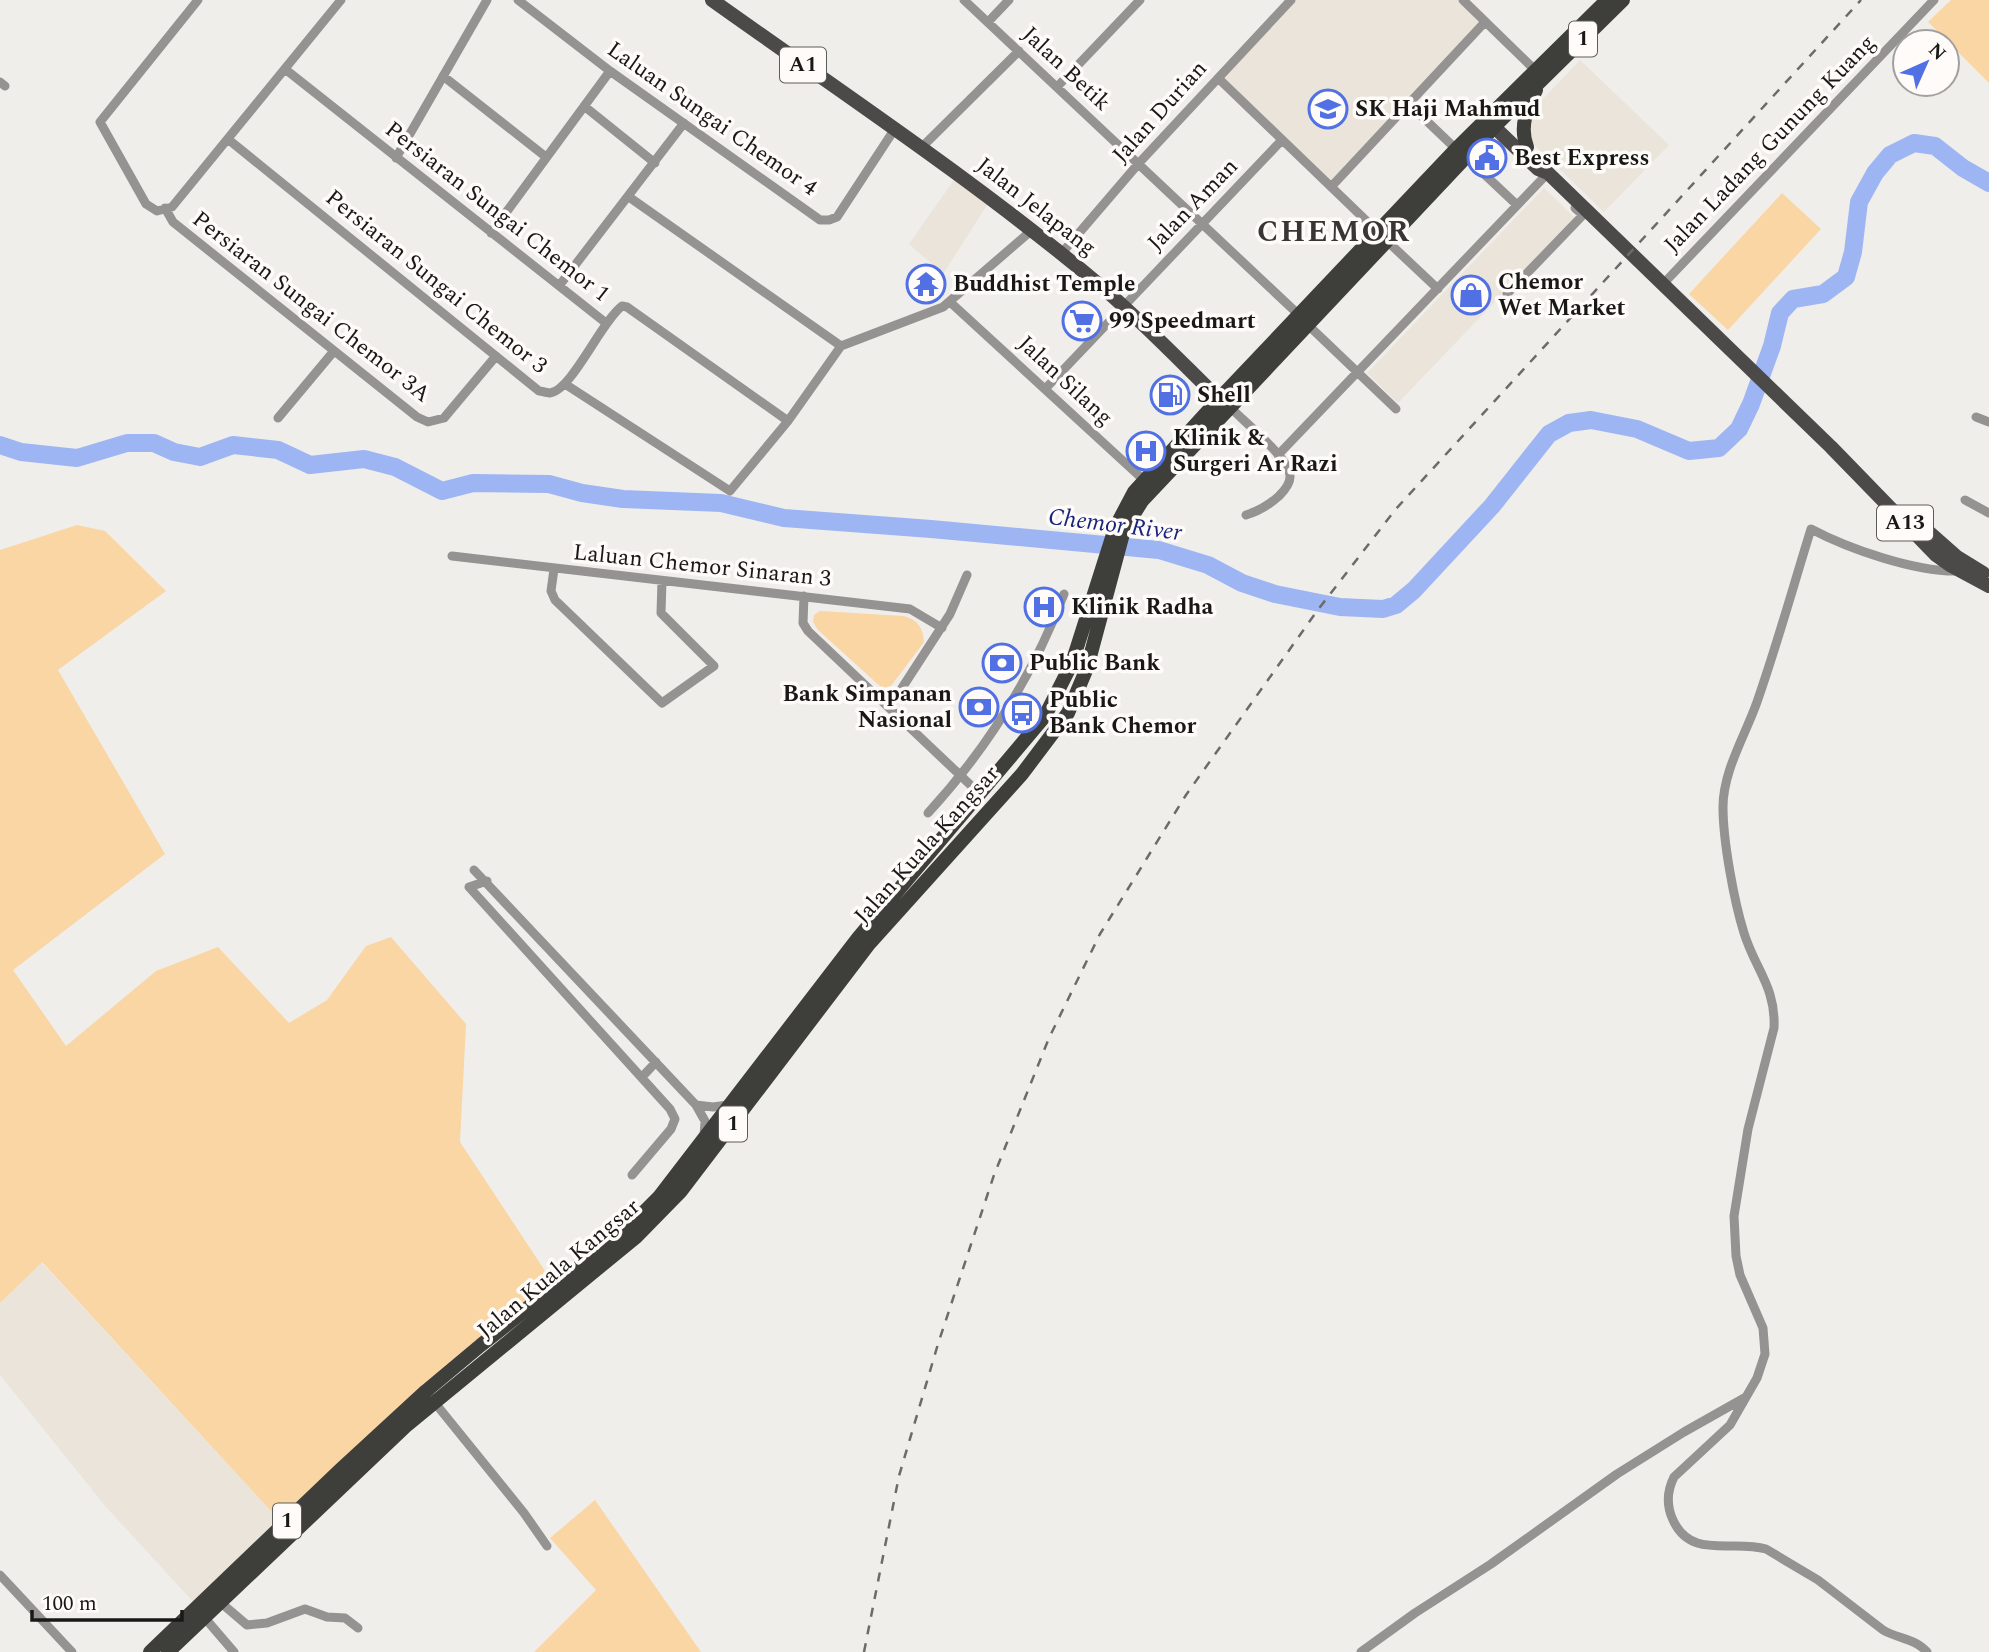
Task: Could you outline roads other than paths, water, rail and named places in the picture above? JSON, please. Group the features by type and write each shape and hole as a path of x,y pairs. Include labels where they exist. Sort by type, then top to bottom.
{"highway":[{"name":"Jalan Kuala Kangsar","path":"1539,77 1607,0"},
{"name":"Jalan Kuala Kangsar","path":"168,1652 376,1454 481,1345 636,1221 671,1183 858,938 1030,735 1055,700 1080,643 1119,529 1136,509 1149,484 1224,400 1493,120 1623,0"},
{"path":"1527,147 1523,137 1525,113 1539,77"},
{"name":"Jalan Kuala Kangsar","path":"150,1652 331,1479 430,1397 636,1237 681,1192 861,954 1022,774 1060,725 1074,701 1087,668 1107,567"},
{"path":"962,839 978,810 980,794 999,787 1060,725"}],"main road":[{"name":"Jalan Jelapang","path":"712,0 897,127"},
{"name":"Jalan Jelapang","path":"721,0 1063,251 1125,304 1224,400"},
{"path":"1493,120 1544,163 1545,175"},
{"path":"1493,120 1545,175"},
{"name":"Jalan Jelapang","path":"923,146 1063,251"},
{"name":"A13","path":"1545,175 1664,283 1931,549 1959,571 1989,586"},
{"name":"A13","path":"1831,447 1957,557 1989,576"}],"street":[{"name":"Persiaran Sungai Chemor 3A","path":"198,0 100,122 146,204 161,210 417,417 428,422 444,418 496,356"},
{"path":"161,210 172,206 229,140 341,0"},
{"path":"396,158 487,0"},
{"name":"Laluan Sungai Chemor 4","path":"518,0 610,71 820,220 836,217 897,127"},
{"name":"Jalan Betik","path":"964,0 1396,409"},
{"path":"988,22 1009,0"},
{"path":"1057,87 1140,0"},
{"name":"Jalan Durian","path":"1063,251 1217,78 1291,0"},
{"path":"1463,0 1539,77"},
{"name":"Jalan Ladang Gunung Kuang","path":"1664,283 1934,0"},
{"path":"1331,187 1485,22"},
{"path":"923,146 1019,51"},
{"name":"Persiaran Sungai Chemor 1","path":"285,69 606,323 618,309 627,307 788,421"},
{"path":"491,233 610,71"},
{"path":"443,76 546,157"},
{"path":"1217,78 1438,289"},
{"path":"1409,104 1517,205"},
{"path":"584,106 654,163"},
{"path":"559,286 684,123"},
{"name":"Jalan Aman","path":"1046,388 1282,139"},
{"name":"Persiaran Sungai Chemor 3","path":"229,140 539,391 550,393 565,384 606,323"},
{"path":"1278,455 1545,175 1583,215 1507,294"},
{"path":"629,197 841,346"},
{"path":"565,384 730,491 788,421 841,346 950,302 963,287 1032,230"},
{"name":"Jalan Silang","path":"950,302 1149,484"},
{"path":"278,418 334,351"},
{"path":"1224,400 1289,468 1290,480 1284,490 1267,506 1246,515"},
{"path":"1976,417 1989,422"},
{"path":"1965,500 1989,513"},
{"path":"1927,1652 1918,1642 1883,1630 1818,1580 1766,1549 1689,1541 1681,1534 1670,1511 1669,1487 1683,1468 1730,1425 1762,1366 1765,1342 1763,1328 1740,1275 1734,1216 1748,1129 1774,1028 1775,1011 1770,991 1743,931 1730,864 1723,806 1729,770 1766,676 1811,529 1843,543 1912,565 1940,571 1959,571"},
{"name":"Laluan Chemor Sinaran 3","path":"452,556 909,609 942,628"},
{"path":"554,569 551,591 555,600 662,703 714,666 661,613 662,581"},
{"path":"889,708 942,628 967,575"},
{"path":"928,813 961,777 1037,658 1065,594"},
{"path":"804,596 805,627 980,794"},
{"path":"474,870 696,1105 705,1121 703,1142"},
{"path":"486,881 469,887 670,1108 675,1119 671,1129 632,1175"},
{"path":"642,1077 656,1062"},
{"path":"696,1105 713,1107 732,1104"},
{"path":"1361,1652 1415,1613 1492,1564 1617,1474 1747,1396"},
{"path":"430,1397 524,1513 547,1546"},
{"path":"0,1575 72,1652"},
{"path":"220,1602 247,1625 267,1623 305,1609 327,1617 345,1618 358,1628"},
{"path":"204,1617 234,1652"}],"waterway":[{"name":"Chemor River","path":"0,445 21,452 77,458 127,443 154,443 174,452 200,457 233,445 278,450 310,465 364,459 395,467 442,491 473,483 549,484 582,493 623,499 721,503 784,518 1159,550 1208,565 1242,583 1275,594 1340,607 1383,609 1396,605 1414,590 1492,506 1549,434 1569,423 1591,420 1637,429 1689,451 1719,448 1739,429 1751,404 1772,346 1780,313 1793,299 1823,294 1846,277 1853,252 1859,202 1875,173 1890,155 1914,143 1935,146 1963,168 1989,183"}],"railway":[{"path":"864,1652 899,1476 938,1344 994,1175 1049,1038 1100,934 1186,795 1317,611 1395,510 1861,0"}],"place":[{"name":"SK Haji Mahmud","path":"1328,109"},
{"name":"Best Express","path":"1487,158"},
{"name":"Buddhist Temple","path":"926,284"},
{"name":"Chemor Wet Market","path":"1471,295"},
{"name":"99 Speedmart","path":"1082,321"},
{"name":"Shell","path":"1170,395"},
{"name":"Klinik & Surgeri Ar Razi","path":"1146,451"},
{"name":"Klinik Radha","path":"1044,607"},
{"name":"Public Bank","path":"1002,663"},
{"name":"Bank Simpanan Nasional","path":"979,707"},
{"name":"Public Bank Chemor","path":"1022,713"}],"district":[{"name":"CHEMOR","path":"1334,232"}]}
